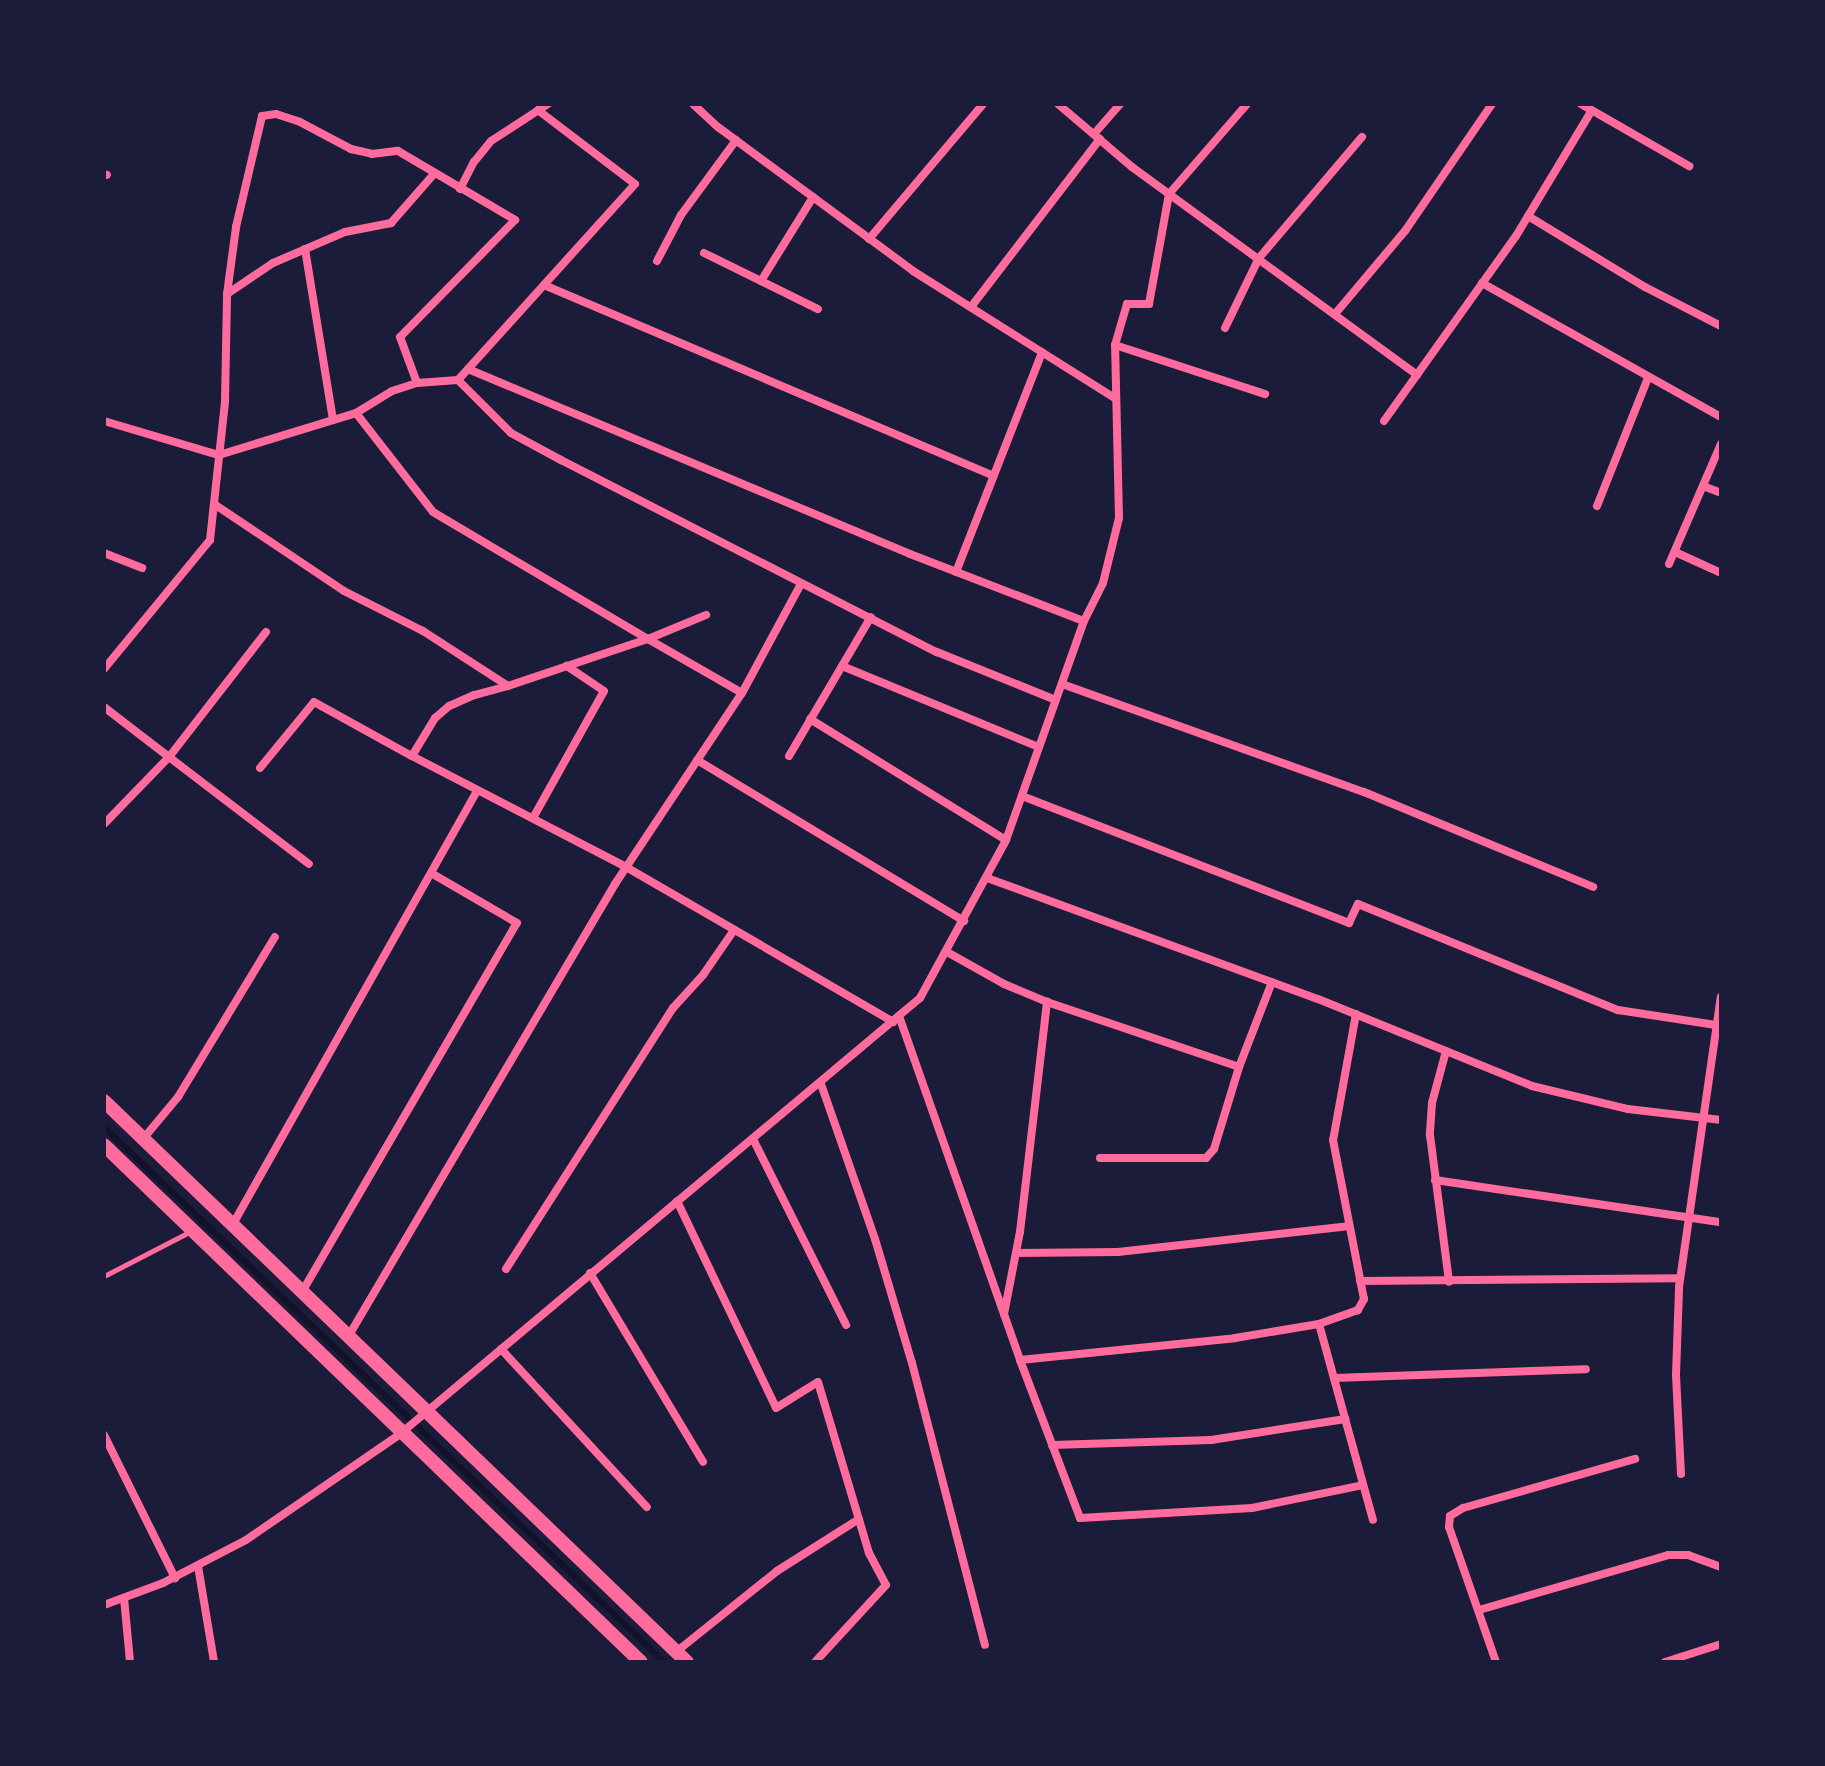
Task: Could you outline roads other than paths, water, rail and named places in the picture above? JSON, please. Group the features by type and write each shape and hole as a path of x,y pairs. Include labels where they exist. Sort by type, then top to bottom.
{"main road":[{"path":"104,1101 233,1224 421,1415 681,1657"},
{"path":"104,1145 641,1662"}],"street":[{"path":"460,189 474,162 491,141 548,104"},
{"path":"693,104 869,239 1115,398"},
{"path":"869,239 983,104"},
{"path":"1058,104 1169,194 1417,375"},
{"path":"971,307 1120,104"},
{"path":"104,1605 175,1578 246,1540 403,1431 920,998 1006,840 1084,621 1103,583 1119,518 1115,345 1127,304 1149,304 1169,194 1247,104"},
{"path":"1335,314 1405,231 1492,104"},
{"path":"1581,104 1689,166"},
{"path":"104,421 219,455 356,413 392,391 417,383 458,380 635,184 538,110"},
{"path":"1384,421 1528,216 1592,110"},
{"path":"104,669 210,540 225,401 227,294 236,227 262,116 276,114 300,122 351,149 372,154 398,151 433,175 515,220 400,337 417,383"},
{"path":"1225,328 1259,258 1362,137"},
{"path":"657,261 681,215 736,140"},
{"path":"227,294 273,263 305,249 345,232 391,223 433,175"},
{"path":"761,281 813,197"},
{"path":"1528,216 1645,287 1721,326"},
{"path":"305,249 333,420"},
{"path":"704,253 818,309"},
{"path":"1482,283 1721,417"},
{"path":"544,285 993,476"},
{"path":"1115,345 1265,394"},
{"path":"956,572 1042,352"},
{"path":"468,369 956,572 1084,621"},
{"path":"1597,506 1648,378"},
{"path":"458,380 511,433 937,652 1056,700"},
{"path":"356,413 433,512 742,693"},
{"path":"1669,564 1721,444"},
{"path":"1703,486 1721,493"},
{"path":"214,504 344,591 423,631 508,686"},
{"path":"1675,552 1721,573"},
{"path":"104,553 142,568"},
{"path":"348,1338 626,867 742,693 801,584"},
{"path":"412,756 435,718 449,706 474,695 648,639 706,615"},
{"path":"789,756 871,617"},
{"path":"104,824 169,757 266,632"},
{"path":"533,818 604,691 567,666"},
{"path":"842,666 1039,747"},
{"path":"1062,684 1378,797 1593,887"},
{"path":"260,768 314,702 626,867 896,1019 1080,1518 1252,1508 1363,1485"},
{"path":"104,707 309,864"},
{"path":"810,719 1006,840"},
{"path":"697,760 964,921"},
{"path":"233,1224 478,790"},
{"path":"1022,796 1349,923 1358,904 1618,1010 1716,1025"},
{"path":"302,1293 517,923 431,873"},
{"path":"987,878 1356,1014 1532,1086 1628,1109 1721,1120"},
{"path":"506,1269 673,1008 703,975 734,930"},
{"path":"143,1139 185,1086 275,937"},
{"path":"947,952 1004,984 1047,1002 1239,1067"},
{"path":"1100,1158 1206,1158 1214,1149 1239,1067 1272,982"},
{"path":"1681,1474 1676,1375 1680,1278 1721,997"},
{"path":"1004,1316 1017,1253 1047,1002"},
{"path":"1020,1360 1235,1338 1319,1324 1358,1310 1364,1299 1333,1140 1356,1014"},
{"path":"1446,1051 1432,1103 1430,1135 1449,1282"},
{"path":"821,1084 875,1239 912,1363 985,1645"},
{"path":"753,1139 846,1325"},
{"path":"1435,1180 1721,1222"},
{"path":"677,1201 776,1408 818,1382 869,1553 886,1585 815,1662"},
{"path":"1017,1253 1118,1252 1348,1226"},
{"path":"590,1273 703,1462"},
{"path":"1360,1281 1680,1278"},
{"path":"1319,1324 1373,1520"},
{"path":"501,1349 647,1507"},
{"path":"1334,1378 1586,1369"},
{"path":"1052,1445 1211,1440 1345,1419"},
{"path":"104,1435 175,1578"},
{"path":"1496,1662 1449,1527 1450,1516 1463,1508 1635,1459"},
{"path":"681,1657 777,1571 859,1519"},
{"path":"1479,1610 1668,1555 1688,1555 1721,1567"},
{"path":"198,1566 214,1662"},
{"path":"124,1598 130,1662"},
{"path":"1665,1662 1721,1644"}],"lane":[{"path":"104,1276 192,1230"}],"waterway":[{"path":"104,1127 664,1662"}]}
